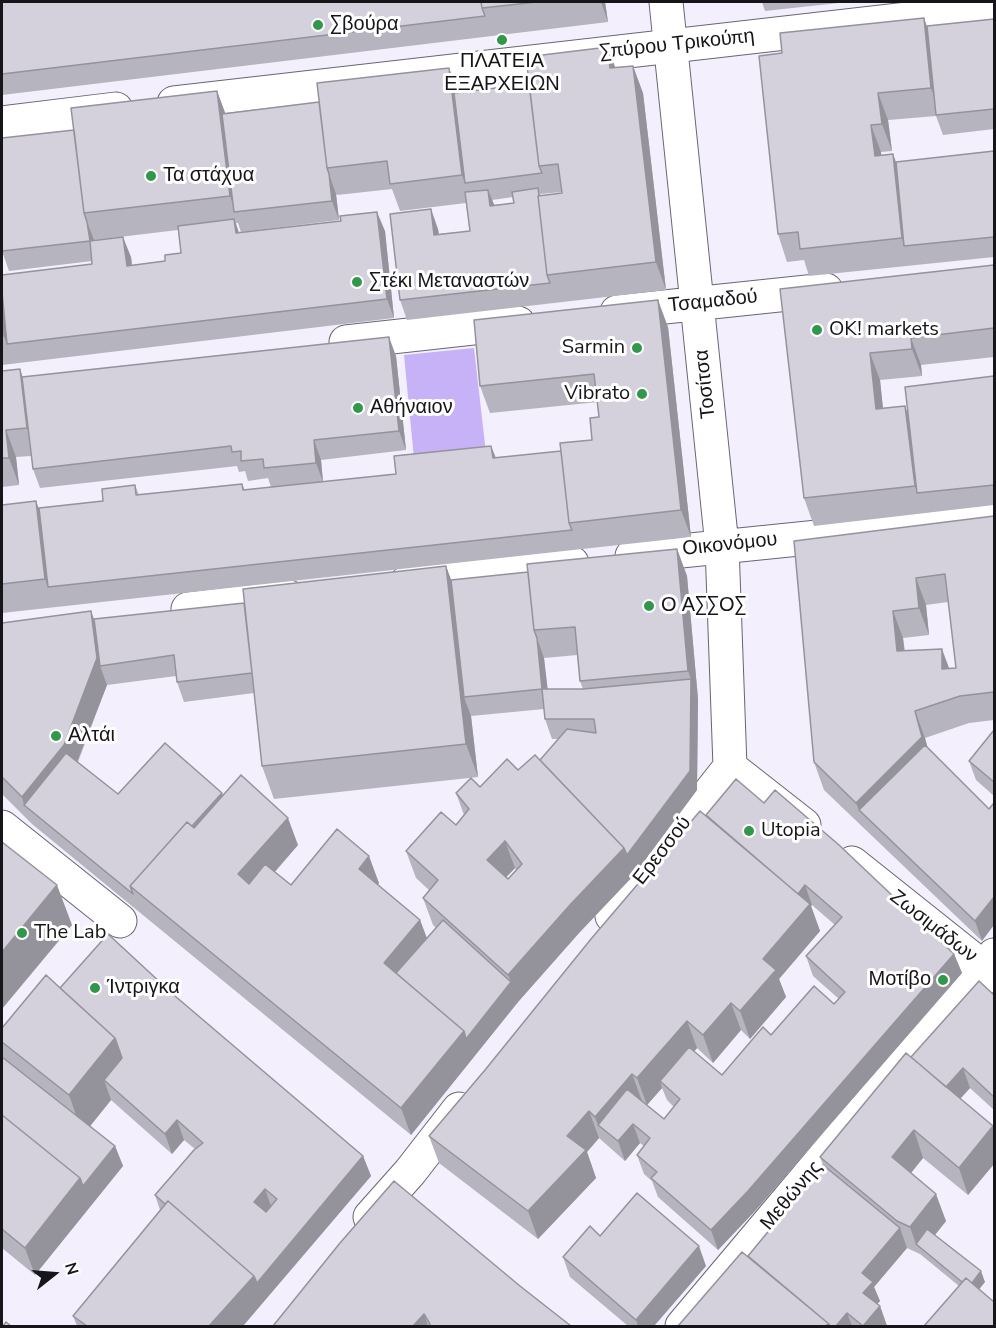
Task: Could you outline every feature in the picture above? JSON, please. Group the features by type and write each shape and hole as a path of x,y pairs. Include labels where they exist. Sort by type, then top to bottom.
{"street":[{"name":"Τοσίτσα","path":"666,2 722,546 730,767"},
{"name":"Σπύρου Τρικούπη","path":"2,123 994,9"},
{"name":"Τσαμαδού","path":"591,315 852,287"},
{"path":"320,345 544,320"},
{"name":"Οικονόμου","path":"380,586 722,546 994,519"},
{"path":"155,613 321,593"},
{"name":"Ερεσσού","path":"592,942 730,767"},
{"name":"Ζωσιμάδων","path":"730,767 991,966"},
{"path":"2,827 120,921"},
{"name":"Μεθώνης","path":"682,1326 991,966"},
{"path":"353,1238 410,1172 476,1089"}],"shaded area":[{"path":"474,348 487,462 415,469 404,355"}],"building":[{"path":"2,2 481,2 485,16 2,74"},
{"path":"481,2 537,2 482,8"},
{"path":"924,18 931,88 878,93 882,124 871,125 875,156 893,154 902,238 800,249 798,232 778,234 759,56 782,53 780,33"},
{"path":"994,19 994,109 936,115 927,26"},
{"path":"608,47 610,68 633,66 656,262 547,275 538,196 562,193 558,164 539,166 526,57"},
{"path":"449,68 462,175 390,184 387,161 327,168 317,83"},
{"path":"529,84 539,166 542,173 465,183 454,93"},
{"path":"217,91 230,196 84,213 71,108"},
{"path":"319,102 332,201 234,212 222,114"},
{"path":"74,130 84,213 90,241 2,251 2,138"},
{"path":"994,151 994,237 904,246 896,162"},
{"path":"538,188 547,275 550,283 400,300 390,214 431,209 434,235 470,231 465,192 488,190 490,206 514,203 512,192"},
{"path":"377,212 387,299 7,344 2,275 92,264 90,241 123,237 127,266 165,261 165,255 181,253 178,226 234,219 236,233 341,221 340,216"},
{"path":"994,265 994,328 911,338 912,349 870,353 876,409 905,406 915,486 804,498 780,289"},
{"path":"658,300 681,510 569,523 560,443 592,440 590,418 599,417 594,374 480,386 474,320"},
{"path":"2,309 4,336 2,336"},
{"path":"389,337 399,431 314,440 316,463 264,468 263,459 241,461 241,451 232,452 231,446 33,469 22,377"},
{"path":"20,369 27,428 6,430 9,458 2,458 2,371"},
{"path":"994,376 994,485 917,493 905,387"},
{"path":"491,446 493,458 561,451 569,523 572,530 48,587 39,508 103,501 102,489 135,485 136,495 242,484 243,490 396,474 394,456"},
{"path":"36,501 45,579 2,584 2,505"},
{"path":"994,516 994,692 960,696 915,711 922,737 856,803 814,762 794,541","holes":["945,574 956,668 942,669 942,649 897,651 893,611 919,608 916,578"]},
{"path":"677,549 688,671 580,681 575,627 534,630 527,564"},
{"path":"446,566 466,744 262,766 243,589"},
{"path":"528,572 542,689 464,697 451,580"},
{"path":"244,603 252,673 177,682 174,655 100,666 94,619"},
{"name":"Αλτάι","path":"91,611 97,658 64,745 22,797 2,777 2,623"},
{"path":"691,679 690,771 627,855 624,848 540,760 567,729 596,733 594,719 545,719 542,689 583,689"},
{"path":"994,730 994,782 969,761"},
{"path":"165,743 222,793 192,826 187,822 130,886 133,894 24,805 66,753 118,794"},
{"path":"925,745 989,809 994,803 994,897 975,921 859,810"},
{"path":"535,755 624,848 508,975 423,898 438,880 406,851 441,812 456,825 469,809 456,793 471,778 480,787 507,759 518,770","holes":["505,841 522,864 508,879 487,860"]},
{"path":"241,775 288,818 238,874 249,884 265,864 291,885 337,829 369,856 359,869 420,920 384,963 464,1031 401,1108 130,886 187,822 194,828"},
{"path":"736,779 764,803 775,790 839,845 954,954 748,1191 711,1230 651,1178 657,1172 637,1155 650,1138 633,1124 618,1141 598,1125 627,1089 664,1119 680,1099 660,1081 689,1047 722,1075 763,1027 771,1035 814,986 834,1004 845,992 806,956 842,917 805,885 798,894 706,815"},
{"path":"700,811 810,904 763,959 776,970 740,1011 731,1003 703,1035 687,1021 637,1078 632,1074 595,1117 589,1111 567,1136 586,1150 528,1211 429,1136"},
{"path":"2,842 57,885 2,952"},
{"path":"443,920 511,982 466,1039 464,1031 396,973"},
{"path":"108,934 175,996 363,1156 257,1283 254,1276 168,1201 165,1204 155,1195 194,1150 203,1143 177,1120 165,1134 104,1080 122,1058 115,1038 60,988","holes":["265,1189 277,1199 266,1212 254,1202"]},
{"path":"46,975 115,1038 69,1095 2,1042 2,1028"},
{"path":"979,981 994,995 994,1097 963,1068 946,1087 911,1057"},
{"path":"906,1053 993,1126 959,1168 914,1130 892,1157 936,1194 910,1227 897,1221 820,1157"},
{"path":"2,1057 115,1146 83,1186 80,1178 2,1115"},
{"path":"2,1115 80,1178 25,1248 2,1229"},
{"path":"823,1165 900,1228 862,1273 873,1282 863,1293 880,1306 863,1326 847,1313 836,1326 830,1326 748,1256"},
{"path":"394,1181 571,1326 430,1326 424,1314 413,1326 273,1326"},
{"path":"637,1193 699,1246 636,1320 563,1257 590,1226 600,1236"},
{"path":"168,1201 254,1276 209,1326 87,1326 73,1316"},
{"path":"927,1229 981,1271 972,1283 966,1278 962,1282 916,1244"},
{"path":"742,1252 829,1324 825,1326 678,1326"},
{"path":"966,1278 994,1302 994,1326 924,1326"}],"place":[{"name":"Σβούρα","path":"318,25"},
{"name":"ΠΛΑΤΕΙΑ ΕΞΑΡΧΕΙΩΝ","path":"502,40"},
{"name":"Τα στάχυα","path":"151,176"},
{"name":"Στέκι Μεταναστών","path":"357,282"},
{"name":"OK! markets","path":"817,330"},
{"name":"Sarmin","path":"637,348"},
{"name":"Vibrato","path":"642,394"},
{"name":"Αθήναιον","path":"358,408"},
{"name":"Ο ΑΣΣΟΣ","path":"649,606"},
{"name":"Αλτάι","path":"56,736"},
{"name":"Utopia","path":"749,831"},
{"name":"The Lab","path":"22,933"},
{"name":"Μοτίβο","path":"943,980"},
{"name":"Ίντριγκα","path":"95,988"}]}
